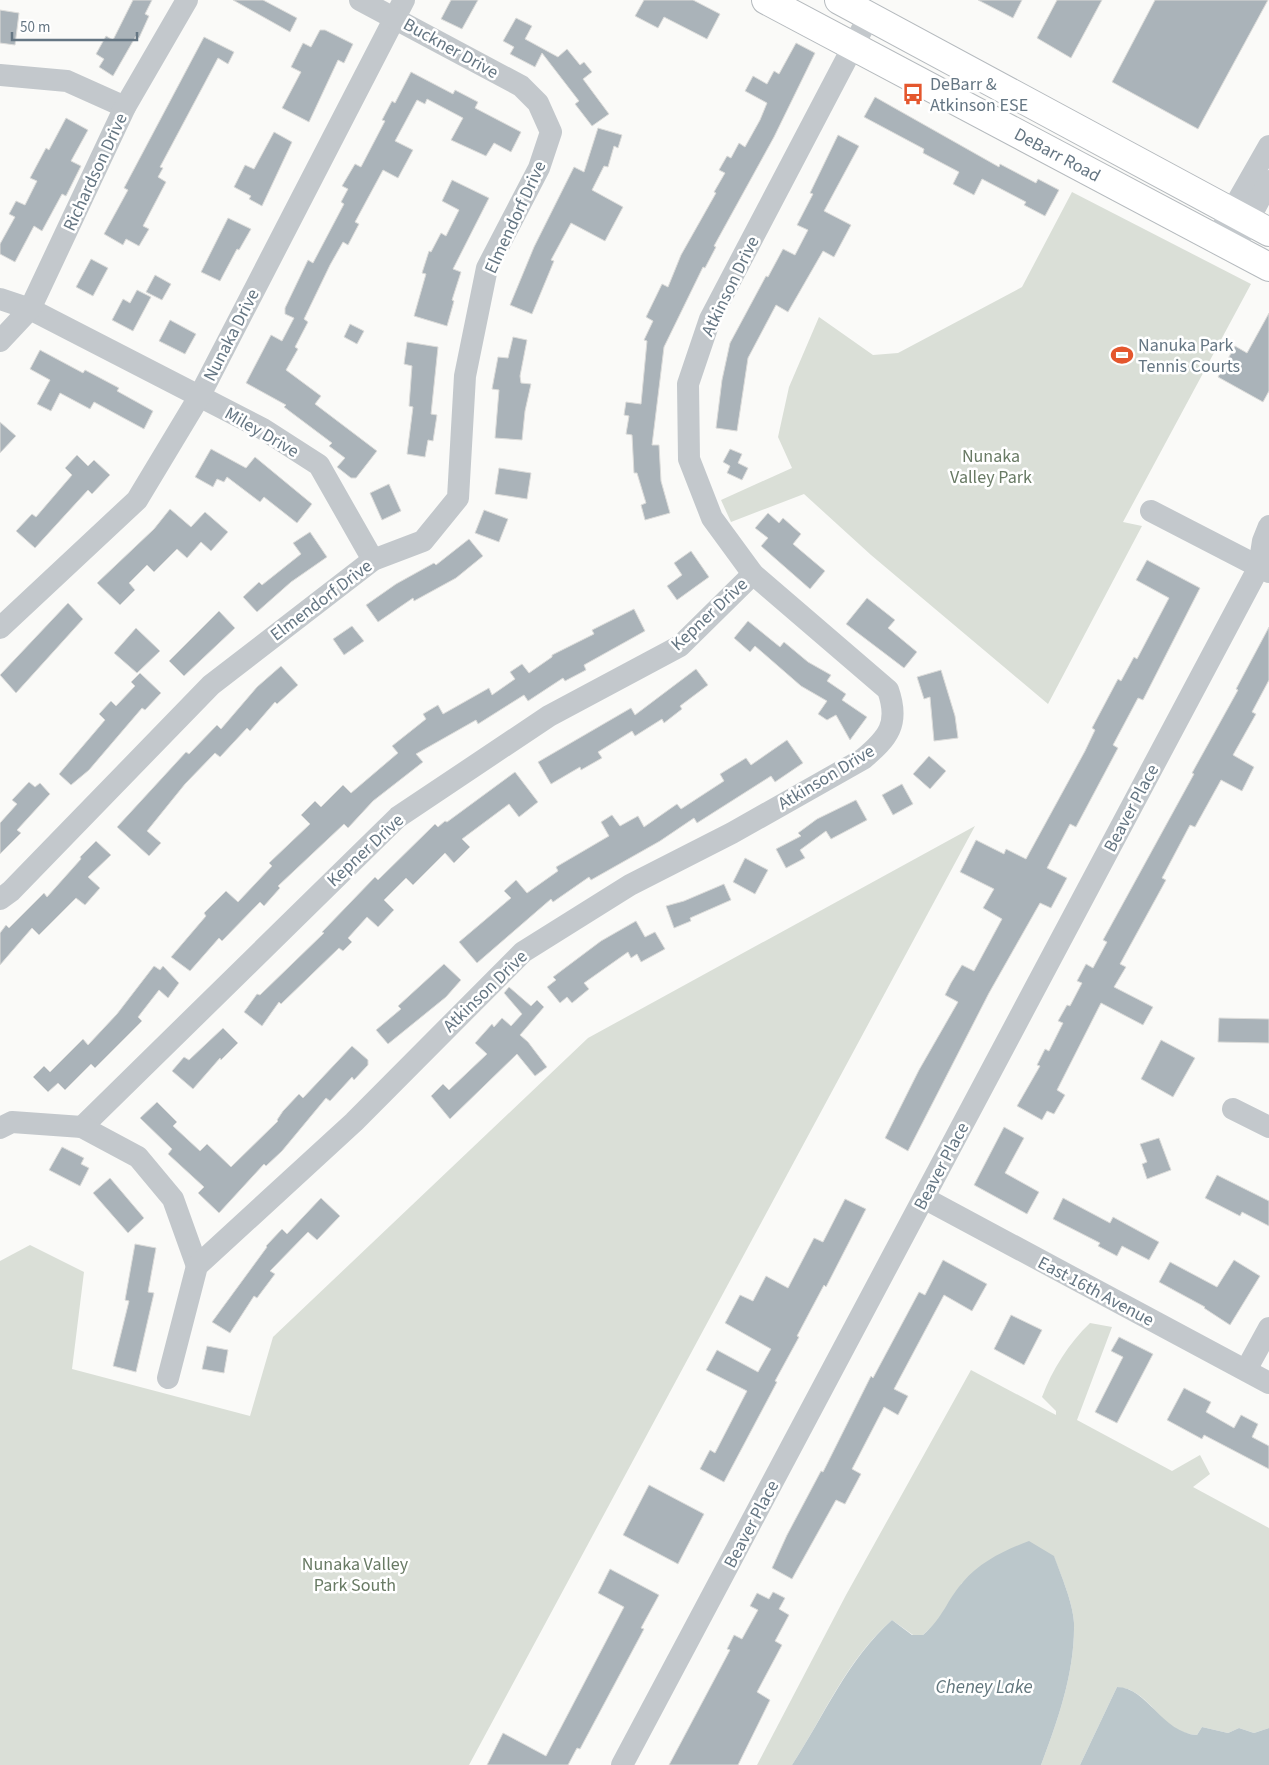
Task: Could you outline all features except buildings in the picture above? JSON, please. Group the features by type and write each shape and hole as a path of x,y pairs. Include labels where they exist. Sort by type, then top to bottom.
{"main road":[{"name":"DeBarr Road","path":"766,0 1269,267"},
{"name":"DeBarr Road","path":"839,0 1249,222"}],"street":[{"name":"Richardson Drive","path":"0,341 30,309 125,107 187,0"},
{"name":"Buckner Drive","path":"360,0 399,9 521,86 538,103"},
{"name":"Nunaka Drive","path":"0,628 137,500 199,397 399,9"},
{"name":"Atkinson Drive","path":"197,1266 354,1122 523,952 630,885 732,833 863,759 881,744 890,729 894,707 888,690 753,574 712,518 689,459 688,384 710,319 869,16"},
{"path":"0,75 67,81 125,107"},
{"name":"Elmendorf Drive","path":"0,899 11,891 211,685 373,560 423,541 458,498 465,376 487,268 539,168 551,132 538,103"},
{"path":"1249,222 1269,146"},
{"path":"1225,244 1249,222 1269,181"},
{"name":"Miley Drive","path":"0,299 30,309 262,429 319,465 373,560"},
{"path":"1151,511 1266,566"},
{"name":"Beaver Place","path":"622,1765 924,1198 1266,566 1263,541 1269,526"},
{"name":"Kepner Drive","path":"82,1127 398,817 549,716 680,646 753,574"},
{"path":"1233,1109 1269,1127"},
{"path":"0,1128 12,1122 82,1127 138,1157 173,1199 197,1266 168,1378"},
{"name":"East 16th Avenue","path":"924,1198 1269,1383"},
{"path":"1246,1370 1269,1328"}],"green space":[{"name":"Nunaka Valley Park","path":"1072,192 1251,284 1123,522 1142,526 1048,704 871,555 804,494 731,522 721,500 792,468 778,437 789,387 819,317 873,355 898,353 1022,287"},
{"name":"Nunaka Valley Park South","path":"975,826 469,1765 0,1765 0,1261 30,1245 84,1272 72,1369 250,1416 273,1337 588,1038"},
{"path":"1090,1323 1112,1327 1077,1420 1172,1471 1200,1455 1210,1474 1193,1487 1269,1528 1269,1728 1254,1733 1239,1728 1228,1733 1202,1727 1197,1735 1186,1733 1168,1723 1140,1696 1129,1689 1117,1687 1080,1765 1041,1765 1064,1695 1074,1641 1074,1623 1071,1607 1054,1557 962,1583 941,1618 923,1635 913,1635 892,1620 876,1635 849,1670 792,1765 757,1765 846,1595 971,1370 1056,1415 1056,1411 1042,1397 1062,1357"}],"water":[{"name":"Cheney Lake","path":"1029,1541 1054,1556 1069,1598 1074,1623 1072,1660 1064,1696 1041,1765 792,1765 849,1670 876,1635 892,1620 912,1635 923,1635 936,1622 957,1589 977,1568 993,1557"},
{"path":"1117,1687 1128,1689 1137,1694 1174,1727 1185,1732 1197,1735 1202,1727 1228,1733 1239,1728 1254,1733 1269,1728 1269,1765 1080,1765"}],"place":[{"name":"DeBarr & Atkinson ESE","path":"913,94"},
{"name":"Nanuka Park Tennis Courts","path":"1122,355"}]}
